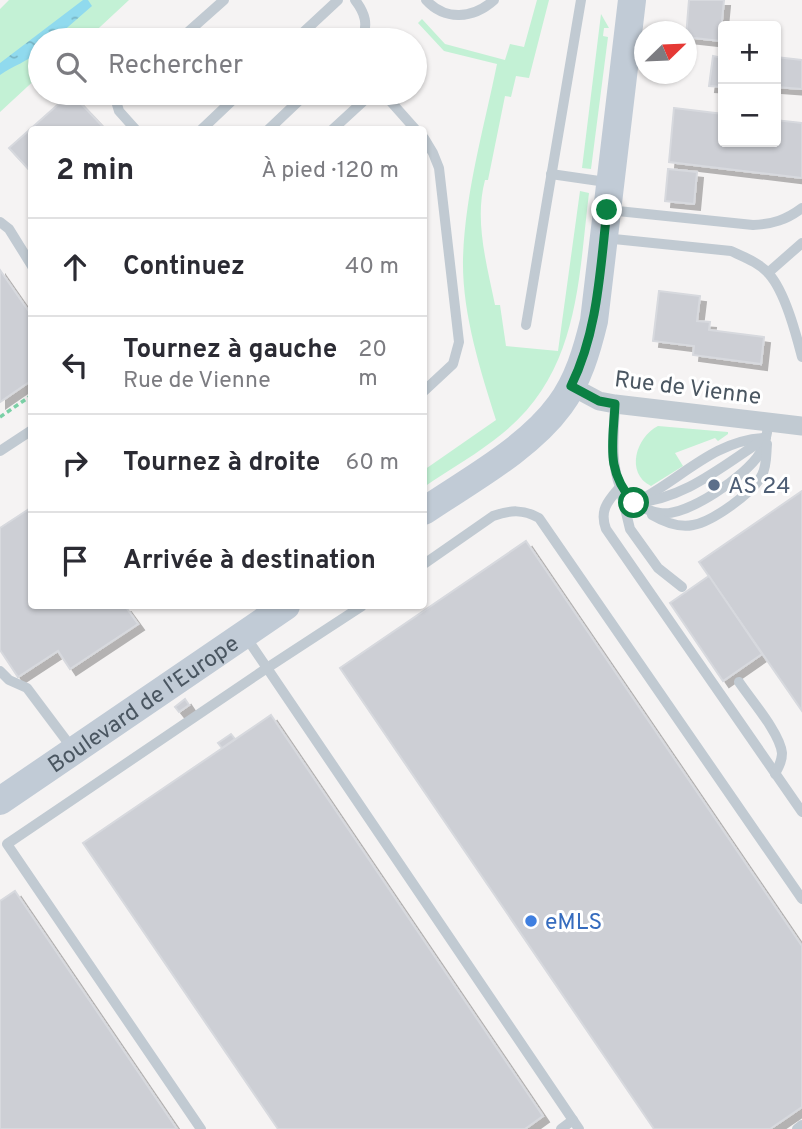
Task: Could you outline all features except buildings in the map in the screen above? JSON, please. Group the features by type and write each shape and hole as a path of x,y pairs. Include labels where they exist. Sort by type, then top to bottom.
{"street":[{"path":"427,509 523,442 545,422 561,405 582,364 594,320 632,0"},
{"name":"Rue de Vienne","path":"571,386 599,401 615,404 768,430 802,426"},
{"name":"Boulevard de l'Europe","path":"2,795 282,609"}],"lane":[{"path":"192,28 223,0"},
{"path":"308,28 338,0"},
{"path":"355,0 362,9 365,28"},
{"path":"426,0 434,9 447,15 464,15 484,9 494,0"},
{"path":"526,324 581,0"},
{"path":"117,105 132,126"},
{"path":"205,126 227,105"},
{"path":"272,126 294,105"},
{"path":"336,126 359,105"},
{"path":"394,105 412,126"},
{"path":"427,143 439,168 459,342 453,363 427,388"},
{"path":"551,174 609,196 753,225 779,222 802,208"},
{"path":"0,222 9,229 28,260"},
{"path":"604,238 731,251 746,258 769,272 797,335 802,358"},
{"path":"769,272 802,243"},
{"path":"615,404 615,473 630,529 658,568 682,587"},
{"path":"620,487 634,503 664,522 679,526 706,521 752,490 761,479 766,466 768,430"},
{"path":"634,503 661,514 677,512 695,505 741,474 760,453 768,430"},
{"path":"634,503 724,446 768,430"},
{"path":"634,503 653,502 685,491 768,430"},
{"path":"0,451 28,433"},
{"path":"620,487 605,505 603,522 606,529 802,812"},
{"path":"427,562 493,516 519,511 539,518 802,899"},
{"path":"201,1129 4,846 357,609"},
{"path":"244,634 576,1125 561,1129"},
{"path":"0,671 9,680 27,688 73,750"},
{"path":"739,682 776,736 782,750 781,763 775,774"},
{"path":"797,1129 802,1125"}],"path":[{"path":"0,417 28,398"}],"green space":[{"path":"9,0 129,0 99,28 28,28 28,86 0,112 0,9"},
{"path":"537,0 549,0 529,78 516,76 511,97 505,96 488,180 485,180 482,196 483,243 495,305 500,305 506,346 558,351 580,191 589,193 577,292 561,353 547,382 528,409 494,440 427,485 427,468 496,420 469,320 463,259 471,185 497,64 444,51 427,33 427,28 423,28 418,23 422,19 445,44 505,60 510,44 524,47"},
{"path":"601,14 609,28 604,28 603,36 608,37 591,169 582,168"},
{"path":"658,426 728,434 718,441 715,438 675,453 683,466 651,486 638,473 636,455 644,438"}],"water":[{"path":"83,0 88,0 92,6 67,28 46,28"},
{"path":"28,42 28,59 0,75 0,63"}],"place":[{"name":"AS 24","path":"714,485"},
{"name":"eMLS","path":"531,921"}],"route":[{"path":"607,210 594,320 582,364 571,386 599,401 615,404 615,473 620,487 634,503"}]}
